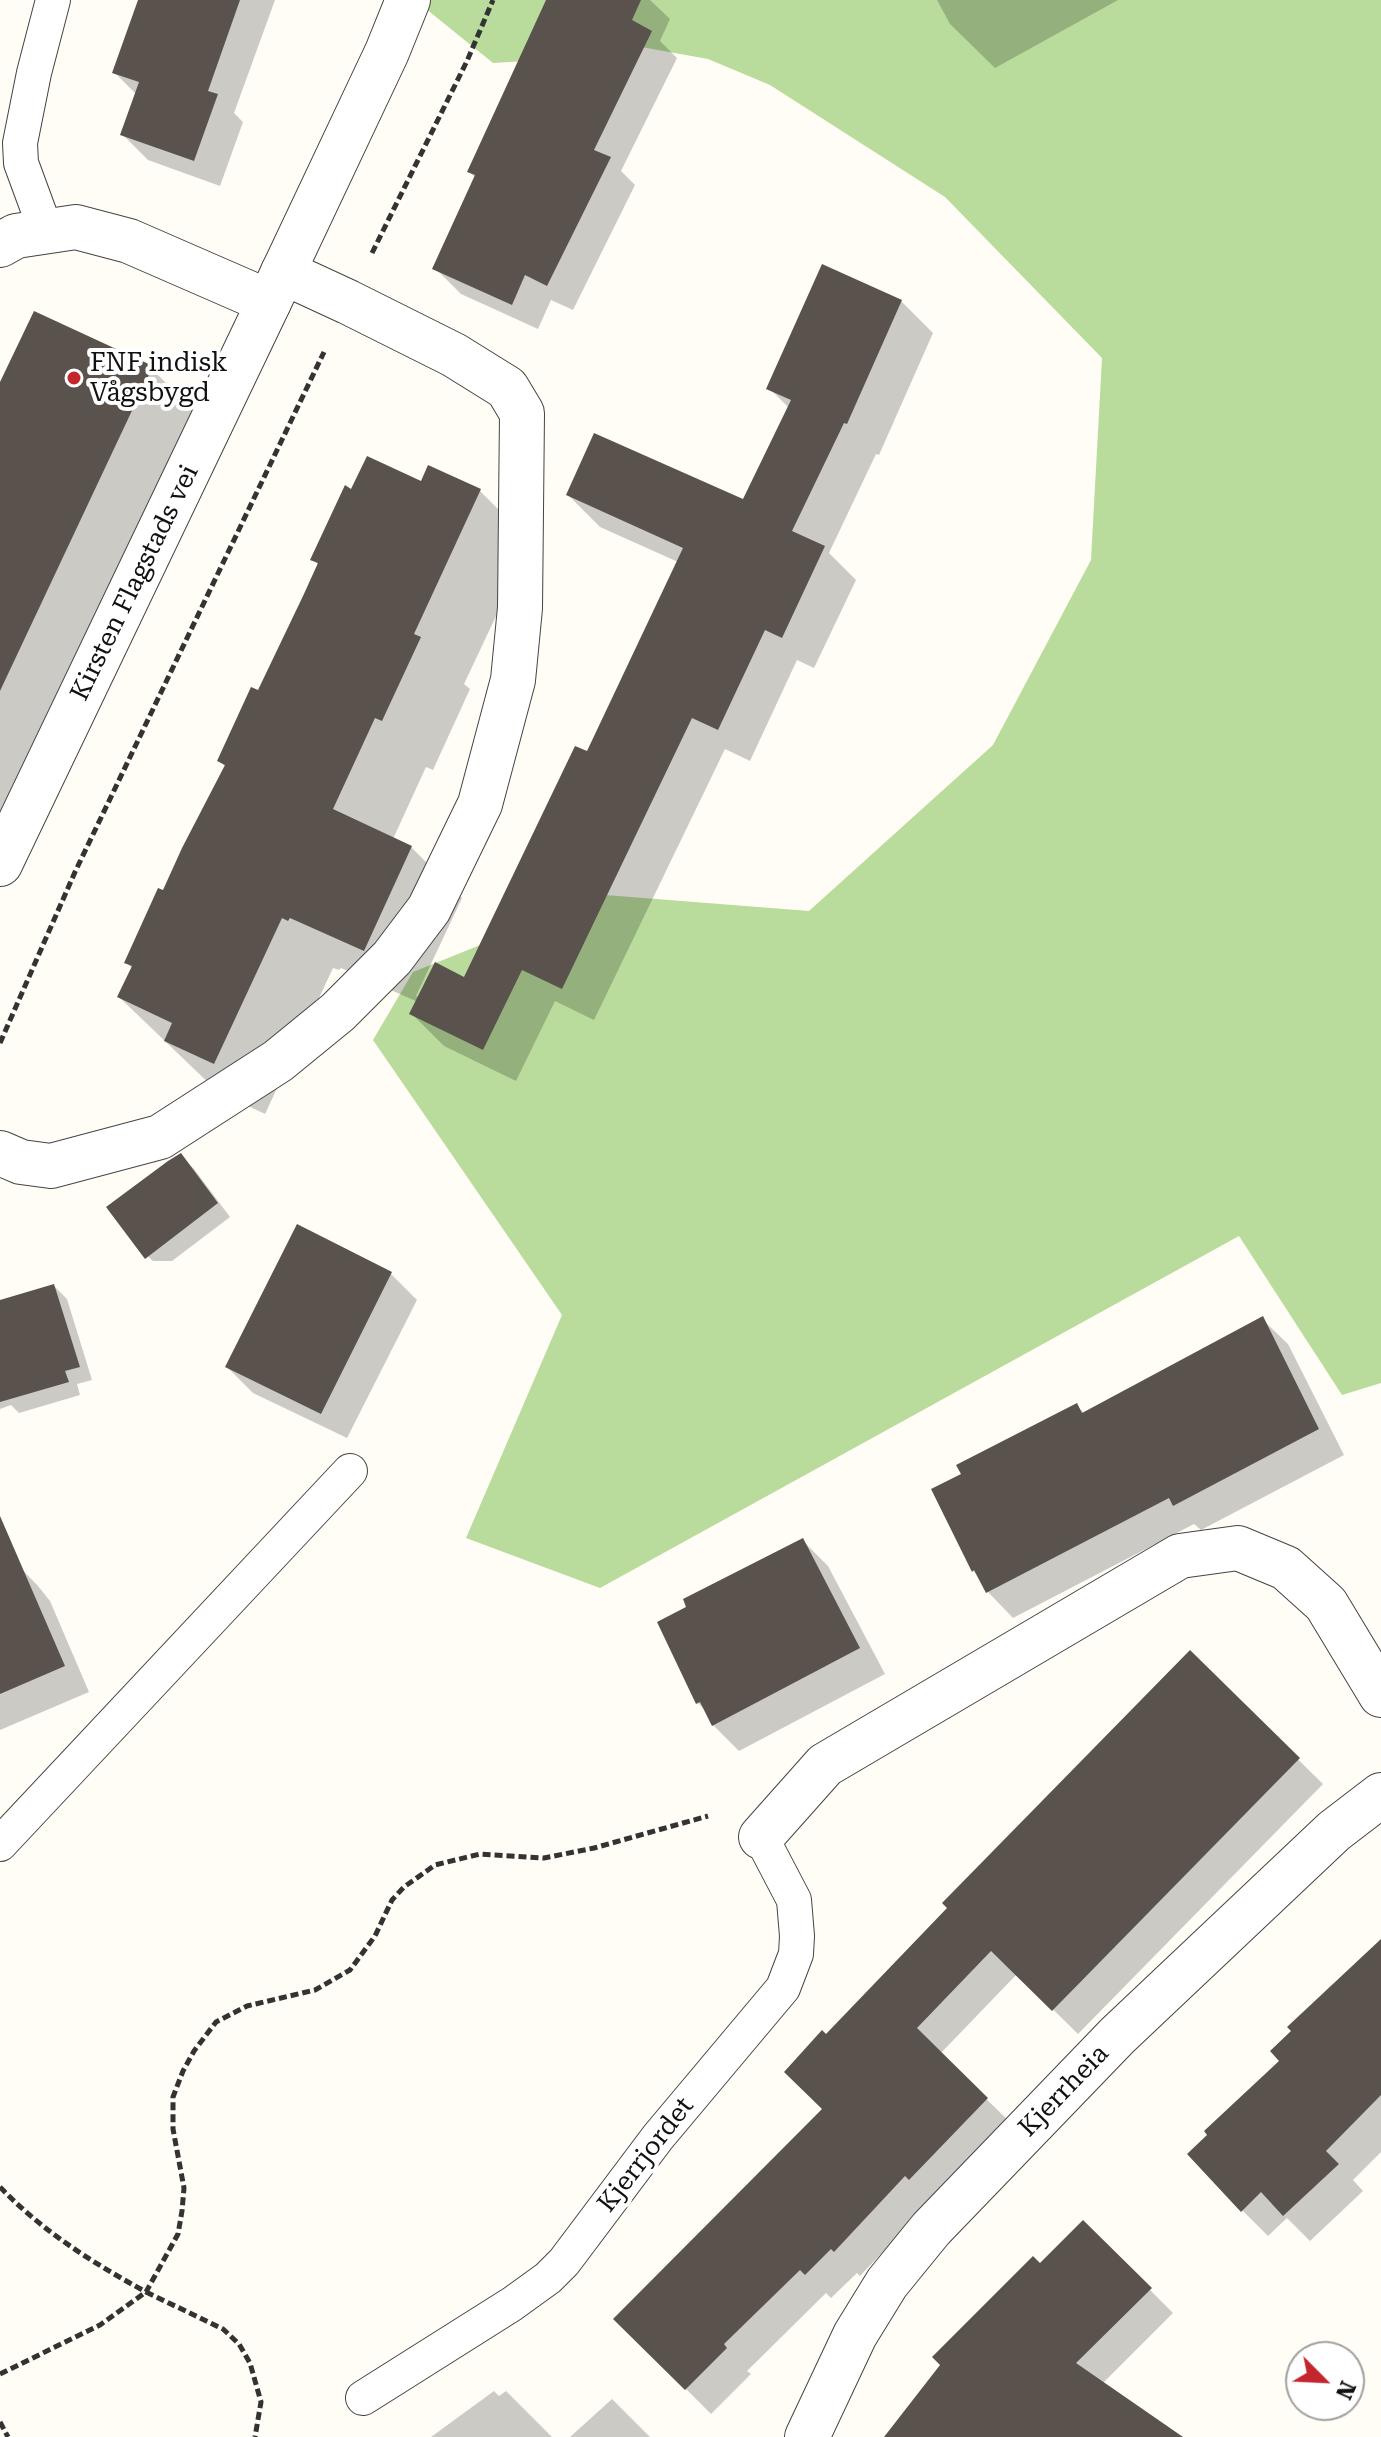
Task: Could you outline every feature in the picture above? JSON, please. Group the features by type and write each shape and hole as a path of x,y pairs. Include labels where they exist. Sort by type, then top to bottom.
{"street":[{"name":"Kirsten Flagstads vei","path":"0,864 387,52 408,0"},
{"path":"0,245 16,236 76,227 276,287 348,302 454,355 507,388 522,413 520,608 513,680 480,804 429,909 392,958 338,1012 278,1061 160,1137 51,1166 21,1162 0,1153"},
{"path":"761,1837 825,1765 1180,1556 1238,1548 1286,1568 1326,1604 1381,1695"},
{"name":"Kjerrheia","path":"807,2437 855,2335 887,2283 931,2229 1117,2036 1334,1831 1381,1795"}],"lane":[{"path":"46,231 21,163 20,143 53,0"},
{"path":"0,1844 350,1471"},
{"name":"Kjerrjordet","path":"363,2398 548,2278 564,2262 658,2137 783,1988 796,1954 794,1900 761,1837"}],"path":[{"path":"0,1043 75,872 467,61 493,0"},
{"path":"0,2374 100,2325 146,2292 178,2234 182,2211 184,2188 173,2129 173,2097 194,2051 216,2022 247,2006 315,1990 350,1970 375,1936 392,1900 404,1887 435,1865 480,1854 544,1858 594,1848 711,1816 725,1816 743,1822 761,1837"},
{"path":"0,2187 48,2231 106,2270 223,2329 239,2344 250,2363 261,2402 255,2437"},
{"path":"0,2422 8,2437"}],"green space":[{"path":"415,0 1381,0 1381,1383 1342,1395 1239,1236 600,1588 466,1538 562,1315 373,1040 413,972 605,895 809,911 993,745 1091,560 1102,358 945,197 770,85 708,59 619,43 559,59 493,63"}],"building":[{"path":"138,0 240,0 208,91 218,94 194,161 120,135 139,82 112,73"},
{"path":"546,0 641,0 632,20 652,31 594,150 611,157 547,286 525,275 512,305 432,269 475,175 467,172"},
{"path":"822,264 902,300 847,424 844,423 792,531 825,546 782,638 765,630 718,730 692,718 562,989 522,970 483,1050 409,1014 435,962 464,977 575,746 587,751 683,548 566,495 594,433 743,499 791,400 766,389"},
{"path":"34,311 153,366 0,691 0,382"},
{"path":"367,456 421,481 428,465 481,489 414,634 421,637 382,721 375,718 333,809 412,846 364,951 290,918 288,921 282,918 214,1064 164,1041 172,1023 117,997 132,966 124,963 158,888 163,890 225,765 217,761 251,687 258,690 303,596 318,563 310,560 345,485 351,489"},
{"path":"181,1153 218,1203 145,1259 106,1207"},
{"path":"297,1224 392,1272 321,1414 225,1367"},
{"path":"54,1284 80,1367 65,1371 69,1382 0,1402 0,1300"},
{"path":"1263,1316 1319,1429 1173,1506 1169,1498 986,1593 974,1570 972,1572 931,1489 961,1474 956,1465 1077,1403 1082,1413"},
{"path":"0,1516 65,1666 0,1694"},
{"path":"803,1538 860,1648 712,1726 700,1702 696,1704 657,1622 686,1607 683,1599"},
{"path":"1190,1650 1300,1758 1052,2011 991,1951 917,2028 988,2098 909,2180 905,2176 834,2252 831,2249 805,2275 800,2270 724,2344 727,2348 685,2390 613,2319 822,2109 784,2072 822,2030 826,2034 947,1908 942,1903"},
{"path":"1381,1939 1381,2095 1326,2151 1339,2164 1283,2216 1261,2192 1241,2212 1187,2154 1207,2135 1204,2131 1279,2061 1270,2051 1291,2031 1287,2027"},
{"path":"1083,2220 1152,2288 1076,2363 1183,2437 884,2437 940,2365 932,2357 1033,2256 1040,2263"}],"place":[{"name":"FNF indisk Vågsbygd","path":"74,378"}]}
